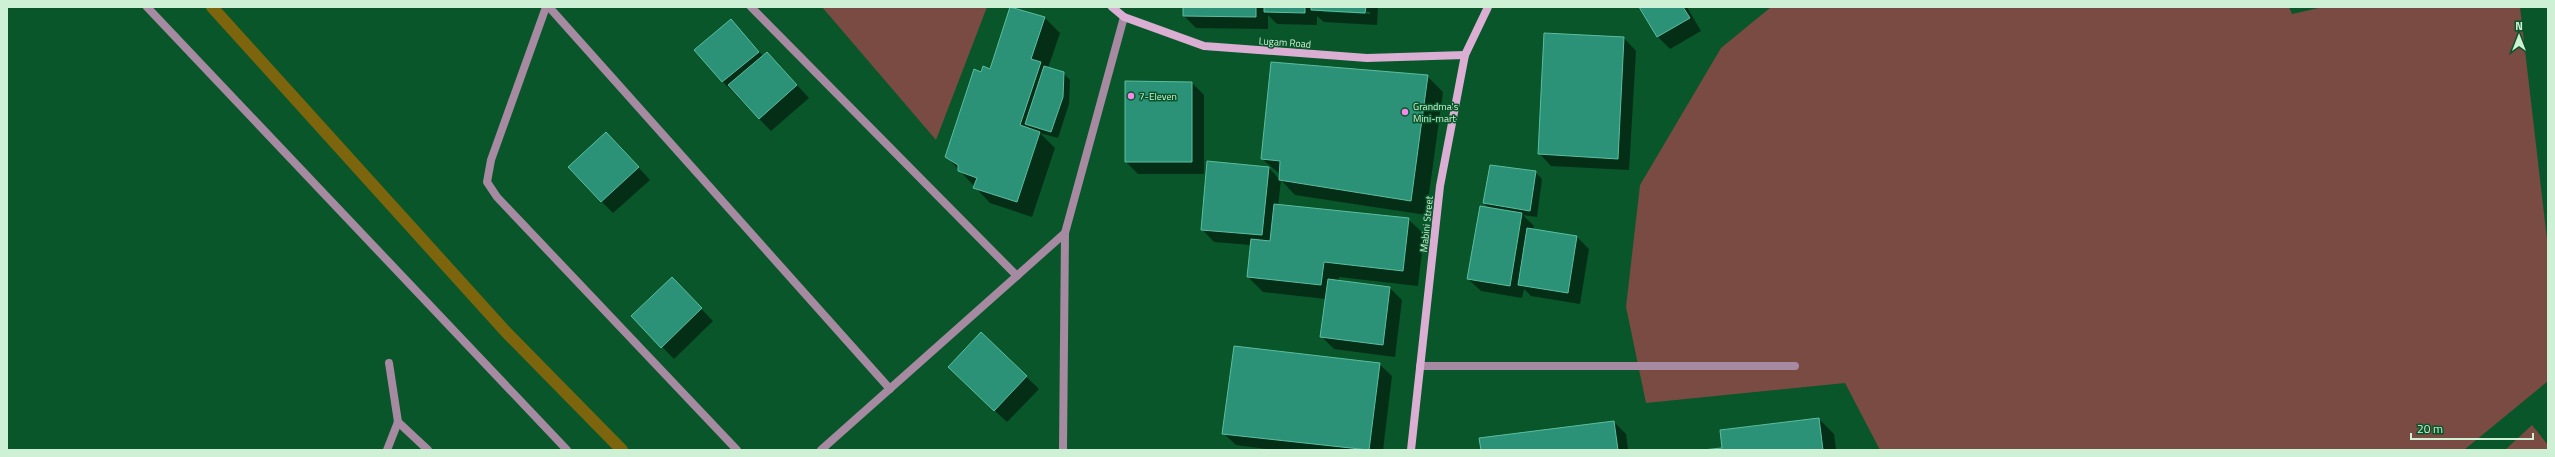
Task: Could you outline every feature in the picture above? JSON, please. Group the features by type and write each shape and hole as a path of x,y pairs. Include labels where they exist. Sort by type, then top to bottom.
{"main road":[{"name":"Lugam Road","path":"1112,7 1124,17 1204,46 1367,58 1465,55"},
{"name":"Mabini Street","path":"1411,450 1440,186 1465,55 1488,7"}],"street":[{"path":"147,7 567,450"},
{"path":"737,450 497,197 487,182 491,160 548,7 890,389"},
{"path":"751,7 1018,276"},
{"path":"1063,450 1065,233 1124,17"},
{"path":"821,450 1065,233"},
{"path":"387,450 398,422 389,363"},
{"path":"1420,366 1795,366"},
{"path":"398,422 428,450"}],"shaded area":[{"path":"822,7 987,7 936,140"},
{"path":"1771,7 2289,7 2292,14 2323,7 2520,7 2548,248 2548,381 2464,450 1880,450 1845,383 1646,403 1626,307 1640,185 1721,48"},
{"path":"2532,425 2548,445 2548,450 2505,450"}],"building":[{"path":"1010,7 1045,17 1031,59 1041,62 1020,125 1040,132 1017,202 973,188 977,178 958,171 958,165 945,157 974,69 981,72 983,66 990,69"},
{"path":"1183,7 1256,7 1256,17 1183,16"},
{"path":"1264,7 1305,7 1305,13 1264,12"},
{"path":"1311,7 1366,7 1365,13 1311,10"},
{"path":"1639,7 1683,7 1690,18 1657,37"},
{"path":"731,19 759,52 722,82 694,50"},
{"path":"1544,33 1624,37 1618,159 1538,154"},
{"path":"767,52 797,85 759,119 728,85"},
{"path":"1271,62 1428,75 1411,201 1279,180 1280,161 1261,159"},
{"path":"1044,66 1064,72 1063,97 1051,132 1025,124"},
{"path":"1125,81 1192,82 1192,162 1125,162"},
{"path":"606,132 639,167 601,202 568,167"},
{"path":"1207,161 1269,167 1262,235 1201,230"},
{"path":"1490,165 1536,171 1530,211 1483,203"},
{"path":"1274,204 1409,218 1403,271 1324,262 1321,285 1247,277 1251,239 1270,241"},
{"path":"1480,206 1522,213 1510,286 1467,279"},
{"path":"1527,228 1577,236 1568,293 1518,285"},
{"path":"672,277 702,308 661,348 631,316"},
{"path":"1328,279 1390,287 1383,345 1320,337"},
{"path":"981,332 1027,376 994,411 948,367"},
{"path":"1234,346 1380,363 1369,450 1222,434"},
{"path":"1819,418 1823,450 1702,450 1722,448 1720,430"},
{"path":"1614,421 1618,450 1481,450 1479,438"}],"waterway":[{"path":"212,7 506,332 622,450"}],"place":[{"name":"7-Eleven","path":"1131,96"},
{"name":"Grandma's Mini-mart","path":"1405,112"}]}
